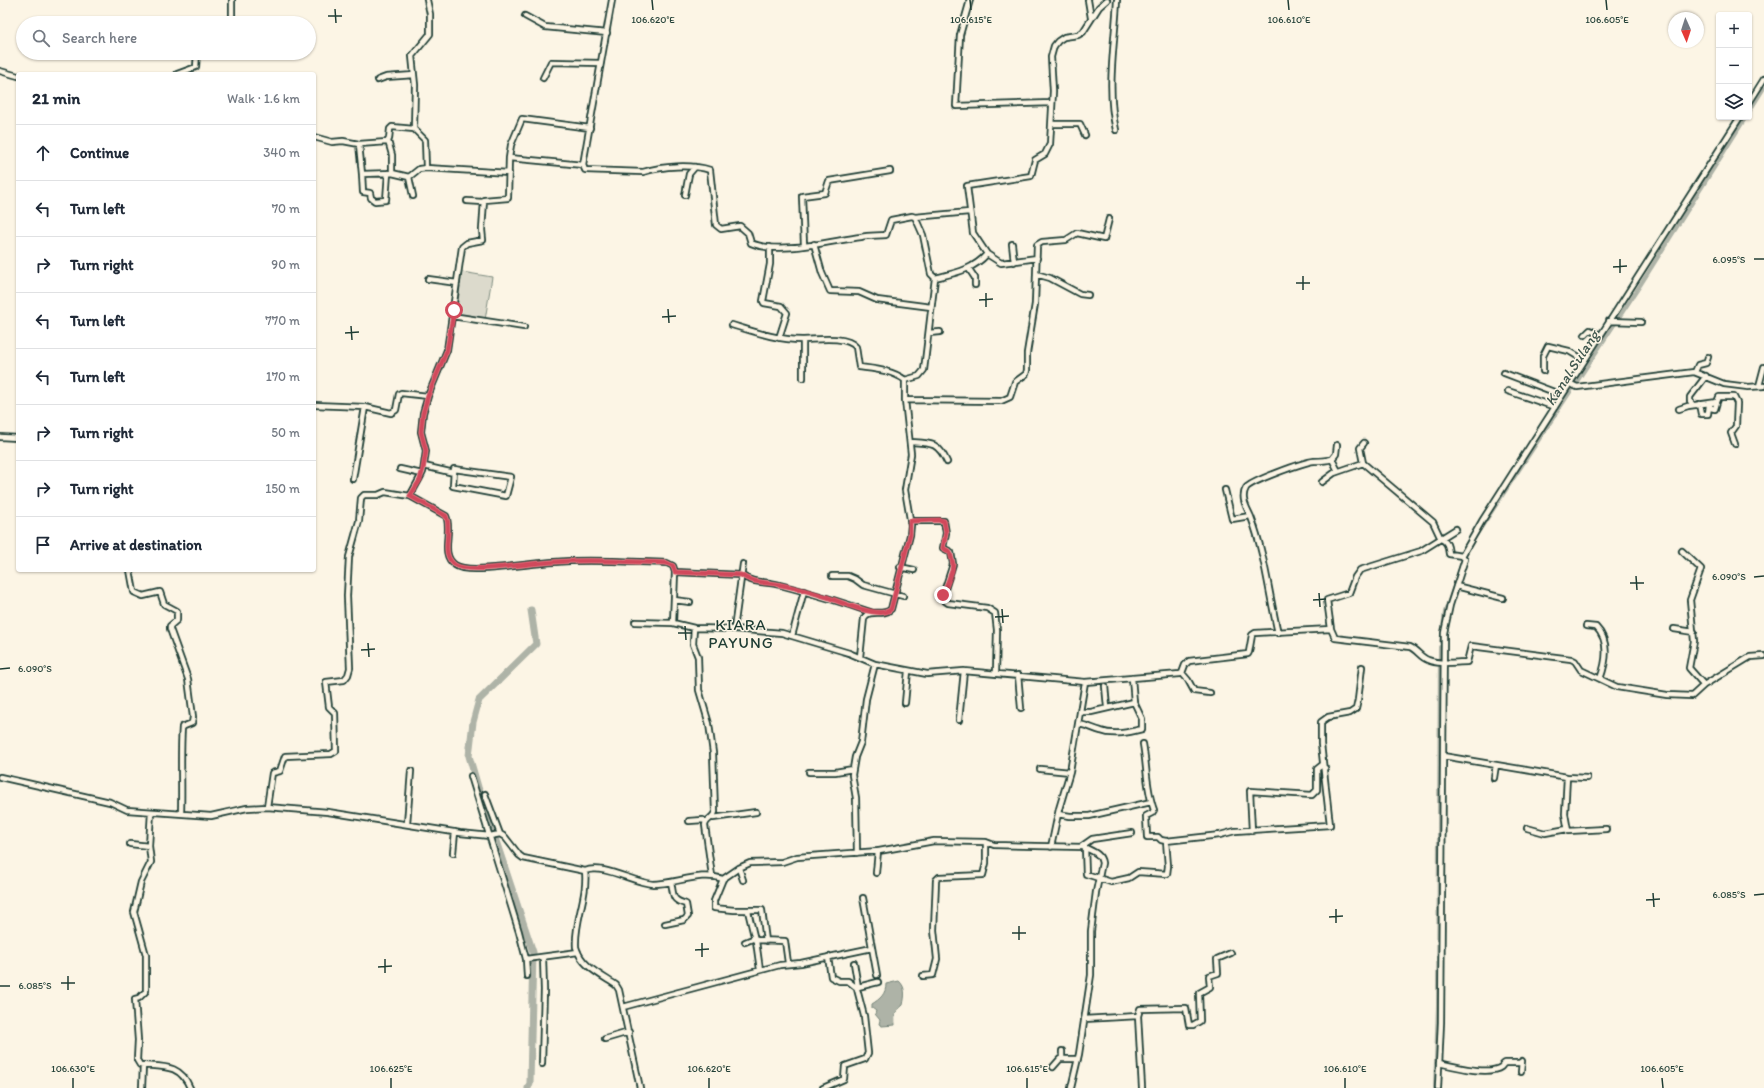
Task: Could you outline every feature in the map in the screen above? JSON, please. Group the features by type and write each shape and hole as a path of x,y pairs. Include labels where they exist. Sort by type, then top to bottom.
{"street":[{"path":"232,0 232,16"},
{"path":"414,129 416,106 412,56 430,34 430,14 427,0"},
{"path":"612,0 583,165 586,170 643,172 696,167 711,171 716,226 721,228 740,226 748,233 751,242 760,247 804,245 862,236 886,235 891,220 912,216 915,218 969,212"},
{"path":"970,0 960,35 956,106 1052,103"},
{"path":"1088,0 1091,18"},
{"path":"1037,258 1001,263 987,254 973,233 969,212 968,185 1031,176 1035,160 1041,158 1049,149 1052,124 1051,57 1054,46 1064,37 1078,35 1083,32 1091,18 1107,0"},
{"path":"1116,130 1112,111 1112,75 1117,0"},
{"path":"525,16 545,27 607,33"},
{"path":"182,72 196,67 196,60"},
{"path":"543,78 551,62 602,63"},
{"path":"0,71 16,75"},
{"path":"378,80 391,76 414,75"},
{"path":"1752,98 1764,79"},
{"path":"410,496 422,474 424,466 426,451 421,432 428,396 447,350 462,247 467,243 483,240 483,202 485,198 508,198 509,158 511,145 525,113"},
{"path":"522,119 590,128"},
{"path":"1438,1088 1441,1022 1443,756 1441,662 1445,624 1465,562 1463,557 1482,521 1738,120"},
{"path":"1052,124 1080,124 1085,135"},
{"path":"359,144 363,192 370,193 371,198 375,201 386,200 392,155 388,141 390,128 400,127 414,129 425,140 426,168"},
{"path":"316,138 332,142 344,141 359,144 388,141"},
{"path":"509,158 583,165"},
{"path":"685,196 689,174 696,167"},
{"path":"409,177 419,169 426,168 509,173"},
{"path":"804,245 802,196 825,193 829,181 890,171"},
{"path":"362,174 390,173 409,177"},
{"path":"409,177 413,196"},
{"path":"468,201 483,202"},
{"path":"915,218 923,235 931,274 935,278"},
{"path":"905,399 1001,401 1010,397 1014,382 1026,374 1027,370 1027,353 1035,304 1037,248 1039,243 1066,240 1077,233 1104,239 1109,219"},
{"path":"814,244 822,272 830,291 859,292 877,300 931,307"},
{"path":"1012,244 1014,262"},
{"path":"770,247 770,264 763,301 764,303 781,306 787,313 778,338"},
{"path":"935,278 969,269 987,254"},
{"path":"969,269 975,278 975,285"},
{"path":"1036,274 1050,278 1080,294 1088,295"},
{"path":"732,325 778,338 803,340 826,338 852,343 856,347 859,367 871,368 896,375 905,380 919,376 924,370 935,278"},
{"path":"428,279 457,283"},
{"path":"452,316 524,327"},
{"path":"1611,321 1641,322"},
{"path":"1585,335 1590,330 1600,335"},
{"path":"929,333 940,332"},
{"path":"803,340 803,378"},
{"path":"1542,371 1543,356 1548,346 1569,351 1584,360"},
{"path":"1695,372 1698,365 1706,362 1708,356"},
{"path":"1570,383 1577,386 1695,372 1706,376 1710,380 1736,386 1762,386 1764,367"},
{"path":"1504,373 1562,395"},
{"path":"1693,405 1690,401 1690,397 1696,392 1706,376"},
{"path":"860,657 864,618 866,615 873,613 886,613 889,611 910,535 910,521 905,490 911,454 911,442 905,399 905,380"},
{"path":"1735,444 1731,433 1736,426 1737,402 1734,397 1736,386"},
{"path":"1508,391 1555,407"},
{"path":"316,405 365,407 394,413 397,408 399,394 401,392 428,396"},
{"path":"1679,409 1693,405 1717,402 1719,397 1734,397"},
{"path":"1699,404 1701,414 1709,413 1709,404"},
{"path":"353,479 365,407"},
{"path":"0,437 16,438"},
{"path":"911,442 929,443 938,447 947,462"},
{"path":"1364,443 1360,448 1363,463 1433,522 1441,539 1445,541 1449,548 1449,554 1463,557"},
{"path":"1278,633 1262,555 1244,497 1246,489 1249,485 1272,474 1302,464 1332,459 1336,454 1337,445"},
{"path":"1332,459 1338,472"},
{"path":"1322,482 1338,472 1363,463"},
{"path":"424,466 454,473"},
{"path":"400,469 422,474"},
{"path":"454,469 511,477 506,496 453,486 454,473 454,469"},
{"path":"1225,490 1232,519 1250,516"},
{"path":"267,807 272,773 280,771 285,756 332,754 336,751 335,713 329,707 326,682 344,680 349,674 351,648 347,596 349,557 359,521 362,496 378,495 385,492 410,496 446,516 448,522 447,552 449,560 455,566 464,568 493,568 555,562 667,563 673,566 675,572 673,623"},
{"path":"910,521 944,521 946,532 943,548 950,552 953,564 943,595 944,600 948,603 986,608 995,614 997,630 996,673"},
{"path":"1456,529 1421,551 1360,570 1355,577 1349,594 1327,600 1331,629 1335,639 1410,647 1416,650 1427,660 1441,662 1467,662 1471,646 1571,659 1575,661 1581,670 1610,685 1626,689 1681,697 1692,696 1704,685 1750,657 1764,656"},
{"path":"1682,551 1701,570 1690,600 1694,641 1689,668 1704,685"},
{"path":"734,629 743,564"},
{"path":"900,568 914,570"},
{"path":"130,572 134,592 143,596 160,592 164,604 177,611 177,620 170,626 170,629 188,679 194,717 192,723 182,727 180,741 182,788 181,813"},
{"path":"675,572 741,575 748,580 776,584 804,591 873,613"},
{"path":"832,576 848,576 863,585 903,596"},
{"path":"1456,586 1503,598"},
{"path":"792,636 804,591"},
{"path":"674,600 690,602"},
{"path":"635,622 673,623 694,628 734,629 792,636 860,657 875,664 927,674 964,671 1105,683 1132,678 1182,673"},
{"path":"1586,626 1596,627 1602,634 1606,656 1600,679"},
{"path":"694,628 693,644 698,657 699,690 709,724 713,754 715,812 713,818"},
{"path":"1182,673 1185,665 1189,661 1246,655 1249,652 1253,633 1278,633 1331,629"},
{"path":"1674,629 1694,632"},
{"path":"857,853 856,798 852,785 853,769 860,742 866,699 875,664"},
{"path":"1143,744 1151,802 1154,812 1146,816 1146,836 1158,837 1161,840 1166,841 1252,831 1330,825 1320,727 1321,722 1328,717 1350,713 1356,709 1362,667"},
{"path":"905,702 908,671"},
{"path":"960,720 964,671"},
{"path":"1182,673 1194,691 1210,693"},
{"path":"1018,675 1021,708"},
{"path":"1078,724 1092,726 1101,731 1114,733 1142,729 1142,719 1134,702 1132,678"},
{"path":"1051,847 1058,814 1070,772 1085,682"},
{"path":"1105,683 1107,707"},
{"path":"1080,712 1091,712 1107,707 1134,702"},
{"path":"1443,756 1567,777 1587,778"},
{"path":"1252,831 1250,791 1312,795 1317,790 1317,769 1322,765 1325,768"},
{"path":"1494,778 1496,765"},
{"path":"809,772 835,772 853,769"},
{"path":"1040,769 1070,772"},
{"path":"407,824 411,771"},
{"path":"471,776 491,836 527,958 527,976"},
{"path":"0,777 110,802 127,810 211,816 247,808 267,807 328,812 455,832 491,836 499,834 505,837 523,858 585,872 597,870 652,884 712,876 723,879"},
{"path":"1567,777 1565,814 1567,829"},
{"path":"484,794 499,834"},
{"path":"1058,814 1070,816 1089,816 1151,802"},
{"path":"151,812 149,846 151,862 141,882 134,912 146,960 146,991 139,998 135,999 138,1040 137,1060 140,1065 173,1068 186,1081 190,1088"},
{"path":"689,821 701,820 706,822 713,818 756,812"},
{"path":"706,822 705,826 712,876"},
{"path":"1527,828 1545,833 1567,829 1570,831 1606,829"},
{"path":"453,853 455,832"},
{"path":"1132,833 1092,839 1084,847 1086,874 1111,882 1129,878 1138,872 1167,874 1168,866 1166,841"},
{"path":"766,941 762,910 748,911 714,908 714,901 723,879 738,868 750,863 782,862 797,857 878,851 934,841 986,842 994,845 1084,847 1097,853 1102,859 1091,931 1091,975 1078,1059 1071,1088"},
{"path":"923,976 933,975 938,959 934,930 936,880 939,877 983,875 986,863 986,842"},
{"path":"130,844 149,846"},
{"path":"876,873 878,851"},
{"path":"738,868 743,880"},
{"path":"585,872 586,882 576,936 578,952 594,971 618,987 640,1088"},
{"path":"665,924 684,920 688,916 686,904 678,902 674,898 671,882"},
{"path":"863,898 877,975"},
{"path":"748,911 756,939 760,970"},
{"path":"745,942 756,939 766,941 785,941 788,963"},
{"path":"623,1007 788,963 801,963 872,948"},
{"path":"527,958 543,958 578,952"},
{"path":"1142,1088 1138,1016 1140,1009 1186,1008 1189,1025 1194,1025 1200,1022 1199,993 1210,987 1209,976 1218,973 1217,959 1231,954"},
{"path":"828,957 831,978 839,981 848,981 858,987 878,982"},
{"path":"542,1064 544,990 543,958"},
{"path":"823,1088 844,1079 845,1066 865,1059 868,1053 864,1016 860,1006 854,963"},
{"path":"1084,1019 1138,1016"},
{"path":"604,1039 629,1032"},
{"path":"1062,1051 1062,1059"},
{"path":"1053,1067 1062,1059 1078,1059"},
{"path":"1439,1063 1462,1069 1469,1068 1489,1071 1500,1068 1505,1063 1519,1063 1522,1061 1521,1072"},
{"path":"142,1088 143,1065"}],"shaded area":[{"path":"462,272 492,277 485,320 456,316"},
{"path":"899,981 903,986 904,992 903,1005 896,1014 895,1025 882,1026 879,1024 880,1020 875,1014 876,1011 872,1008 872,1004 882,996 885,991 886,984"}],"waterway":[{"name":"Kanal Sulang","path":"1752,107 1764,88"},
{"name":"Kanal Sulang","path":"1477,534 1641,284 1744,120"},
{"name":"Kanal Sulang","path":"1441,642 1445,612 1465,555"},
{"path":"528,1088 530,1083 533,952 469,756 473,722 479,700 536,644 531,610"},
{"path":"1435,1088 1438,1005 1440,647"}],"district":[{"name":"KIARA PAYUNG","path":"741,633"}],"route":[{"path":"454,310 447,350 428,396 423,413 421,432 426,451 420,480 410,496 446,516 448,522 447,552 449,560 455,566 464,568 493,568 555,562 667,563 673,566 675,572 741,575 748,580 776,584 819,595 873,613 886,613 891,609 902,561 910,535 910,521 939,520 944,521 946,525 943,548 944,550 950,552 953,564 943,595"}]}
